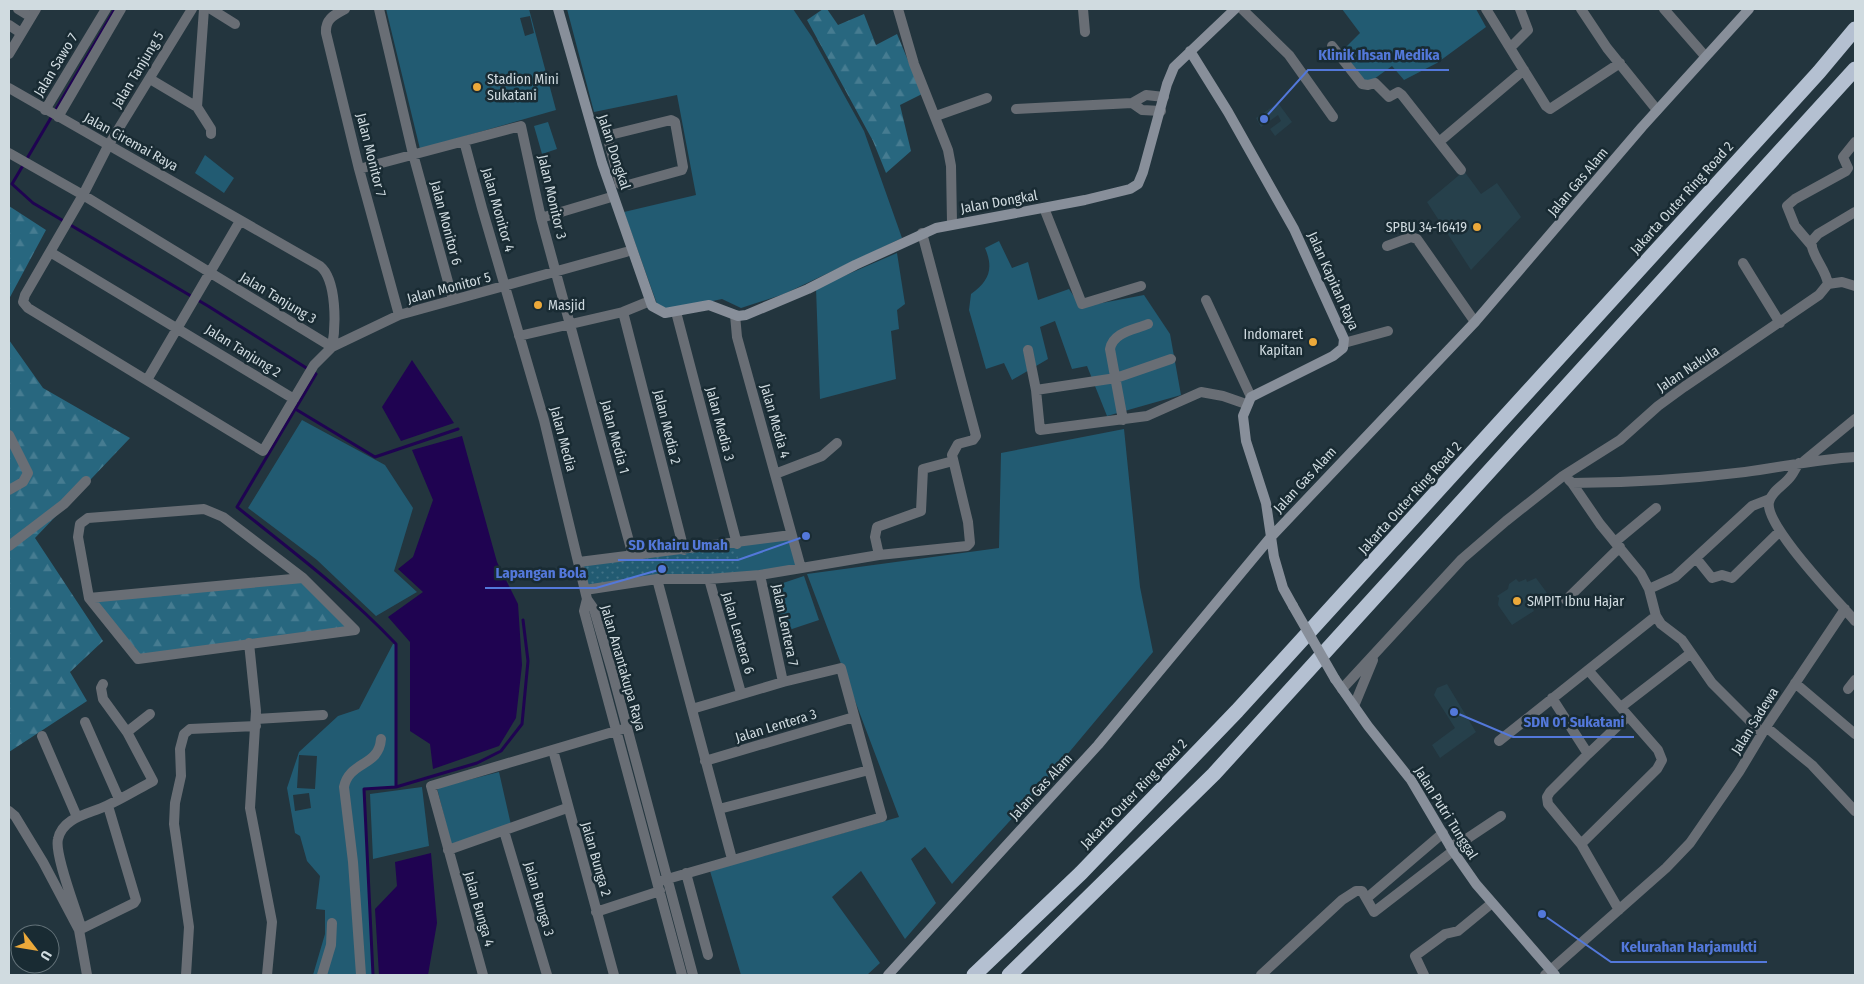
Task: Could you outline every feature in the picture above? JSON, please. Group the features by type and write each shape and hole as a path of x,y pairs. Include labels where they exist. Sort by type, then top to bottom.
{"highway":[{"name":"Jakarta Outer Ring Road 2","path":"974,975 1081,873 1237,711 1805,87 1855,29"},
{"path":"1009,975 1214,774 1855,69"}],"street":[{"path":"9,54 34,13 18,9"},
{"name":"Jalan Sawo 7","path":"52,113 106,9"},
{"path":"52,113 122,9"},
{"name":"Jalan Tanjung 5","path":"148,380 24,305 25,295 83,195 108,146 192,9"},
{"path":"197,106 204,9"},
{"path":"211,9 235,24"},
{"name":"Jalan Monitor 7","path":"345,9 329,18 326,33 359,169 399,315"},
{"path":"379,9 413,154"},
{"name":"Jalan Dongkal","path":"558,9 602,163 650,301 658,311 676,312"},
{"path":"898,9 916,70 936,116 951,166 952,223"},
{"path":"1083,9 1085,32"},
{"name":"Jalan Dongkal","path":"735,315 746,315 774,304 922,233 952,223 1044,208 1135,186 1143,172 1174,67 1235,9"},
{"path":"1242,9 1289,55 1333,117"},
{"path":"1486,9 1546,106 1551,109 1620,63"},
{"path":"1510,48 1528,30 1520,9"},
{"path":"1664,9 1706,56"},
{"name":"Jalan Gas Alam","path":"888,975 1098,745 1270,538 1475,322 1657,110 1749,9"},
{"path":"1581,10 1657,110"},
{"path":"9,25 21,33"},
{"path":"1332,46 1362,84 1375,83 1389,97 1400,93 1461,170"},
{"name":"Jalan Kapitan Raya","path":"1190,51 1294,229 1338,323 1344,343 1340,351 1333,356 1248,401"},
{"path":"1439,142 1524,70"},
{"path":"150,78 197,106 211,129 211,134"},
{"name":"Jalan Ciremai Raya","path":"9,88 325,270 335,315 332,347"},
{"path":"1016,109 1132,102 1146,95 1164,97"},
{"path":"936,116 987,98"},
{"path":"1132,102 1142,110 1161,111"},
{"path":"671,120 675,122 684,167 678,172 622,185 612,159 608,140 610,135 671,120"},
{"name":"Jalan Monitor 3","path":"464,141 521,126 541,218 571,325"},
{"path":"359,169 464,141"},
{"name":"Jalan Monitor 4","path":"464,141 506,287"},
{"path":"1855,142 1843,157 1848,168 1846,171 1795,199 1787,206 1795,226 1812,246 1828,284 1842,282 1855,286"},
{"name":"Jalan Tanjung 3","path":"9,153 83,195 332,347"},
{"name":"Jalan Monitor 6","path":"413,154 453,300"},
{"path":"602,163 612,159"},
{"path":"541,218 608,198"},
{"path":"1044,208 1082,304 1141,286"},
{"path":"1812,246 1812,242 1818,234 1855,212"},
{"path":"148,380 240,221"},
{"path":"586,595 657,579 709,579 760,574 879,555 966,546 970,543 968,522 953,461 953,451 956,445 973,440 976,436 922,233"},
{"path":"1388,246 1411,237 1417,239 1475,322"},
{"name":"Jalan Tanjung 2","path":"50,252 294,399"},
{"name":"Jalan Monitor 5","path":"148,380 263,451 312,368 332,347 399,315 506,287 626,252"},
{"path":"1743,263 1780,323"},
{"name":"Jalan Nakula","path":"1342,690 1473,549 1563,476 1610,447 1684,387 1820,296 1828,284"},
{"name":"Jalan Media","path":"506,287 544,420 586,595"},
{"path":"1206,300 1248,401 1243,416 1243,429 1265,497 1270,538"},
{"path":"519,336 623,312 645,303"},
{"path":"676,312 709,306 735,315"},
{"name":"Jalan Media 2","path":"623,312 684,550"},
{"name":"Jalan Media 3","path":"676,312 737,544"},
{"name":"Jalan Media 4","path":"735,315 737,337 801,568"},
{"path":"1123,420 1110,349 1111,342 1117,336 1148,324"},
{"name":"Jalan Media 1","path":"571,325 632,556"},
{"path":"1344,343 1388,331"},
{"path":"1028,350 1036,390 1040,430 1147,416 1200,392 1248,401"},
{"path":"1036,390 1116,378 1170,359"},
{"path":"1855,419 1801,462 1791,477 1775,491 1770,499 1770,515 1780,531 1800,558 1855,621"},
{"path":"9,435 28,473 23,482 9,490"},
{"path":"775,474 822,456 837,443"},
{"path":"1572,483 1622,483 1684,478 1801,462 1855,458"},
{"path":"879,555 876,537 877,526 921,511 923,469 953,461"},
{"path":"1563,476 1572,483 1600,524 1641,574 1649,588 1656,616 1661,624 1682,640 1723,696 1764,730 1812,765 1855,811"},
{"path":"9,546 64,504 86,480"},
{"path":"1649,588 1675,577 1752,506 1770,499"},
{"path":"1566,600 1617,544 1656,508"},
{"path":"204,509 223,517 303,578 355,630 138,659 89,598 78,529 83,520 88,518 204,509"},
{"path":"1696,558 1712,578 1722,575 1732,578 1780,531"},
{"path":"579,562 737,544 792,535"},
{"name":"Jalan Putri Tunggal","path":"1270,538 1278,574 1342,690 1411,780 1451,848 1492,903 1550,974"},
{"name":"Jalan Lentera 7","path":"760,574 783,682"},
{"path":"89,598 303,578"},
{"path":"657,579 732,859"},
{"name":"Jalan Lentera 6","path":"709,579 741,693"},
{"name":"Jalan Anantakupa Raya","path":"586,595 594,609 622,730 669,879 693,975"},
{"name":"Jalan Sadewa","path":"1550,974 1672,862 1690,843 1739,772 1764,730 1845,609"},
{"path":"1499,741 1656,616"},
{"path":"249,643 256,722 250,808 272,922 267,975"},
{"name":"Jalan Nakula","path":"1354,706 1377,652"},
{"path":"1619,910 1581,844 1548,804 1547,797 1588,754 1624,712 1691,653"},
{"path":"596,912 686,873 882,816 841,668 741,693 692,709"},
{"path":"1581,844 1661,765 1662,756 1588,670"},
{"path":"1848,689 1855,680"},
{"path":"87,975 80,928 57,846 60,833 77,817 108,806 153,780 127,732 103,699 100,688 103,684"},
{"path":"1794,684 1855,734"},
{"path":"1552,698 1588,754"},
{"path":"127,732 150,714"},
{"path":"186,975 189,927 174,824 175,803 181,776 180,749 182,739 190,729 323,715"},
{"name":"Jalan Lentera 3","path":"705,761 854,717"},
{"path":"85,722 119,798"},
{"path":"553,750 622,730"},
{"name":"Jalan Anantakupa Raya","path":"622,730 642,826 682,975"},
{"path":"42,736 77,817"},
{"path":"360,975 353,862 344,787 345,778 352,770 367,762 376,754 380,747 381,739"},
{"name":"Jalan Bunga 2","path":"553,750 614,975"},
{"name":"Jalan Bunga 4","path":"483,975 431,786 553,750"},
{"path":"719,809 869,770"},
{"path":"80,928 134,903 137,896 108,806"},
{"path":"448,850 568,808"},
{"path":"9,811 15,816 43,862 80,928"},
{"path":"1262,975 1342,900 1356,891 1364,892 1374,912 1451,848 1501,816"},
{"path":"642,826 652,822"},
{"name":"Jalan Bunga 3","path":"504,831 547,975"},
{"path":"1367,898 1443,833"},
{"path":"686,873 708,955"},
{"path":"1424,975 1415,956 1445,934 1458,931 1492,903"},
{"path":"322,975 330,945 332,923"}],"shaded area":[{"name":"Stadion Mini Sukatani","path":"386,9 529,9 556,110 420,149","holes":["530,16 534,33 525,36 520,18"]},
{"path":"567,9 793,9 812,37 864,131 902,238 784,294 741,308 722,299 670,310 657,304 624,212 696,195 677,95 594,112"},
{"path":"1342,9 1476,9 1486,27 1437,63 1404,80 1392,66 1363,87 1337,56 1360,33"},
{"path":"1278,103 1292,122 1275,136 1270,129 1281,121 1278,115 1261,127 1256,118"},
{"path":"548,122 557,149 542,154 534,126"},
{"path":"205,155 234,178 224,193 195,173"},
{"name":"SPBU 34-16419","path":"1464,171 1481,194 1497,183 1521,217 1471,270 1427,202"},
{"path":"999,241 1012,268 1028,262 1038,300 1069,289 1081,307 1144,295 1170,334 1181,395 1107,416 1087,366 1072,369 1055,321 1040,327 1048,359 1012,380 1004,363 986,369 969,310 971,294 982,284 988,274 989,262 985,248"},
{"path":"897,253 905,304 897,310 899,329 891,331 896,379 820,399 816,288"},
{"path":"412,360 454,423 401,441 382,407"},
{"path":"302,420 385,465 413,508 394,571 417,592 376,616 317,560 248,508"},
{"path":"1124,429 1140,587 1153,652 1030,799 952,884 925,847 911,859 936,903 905,939 861,871 832,897 880,963 867,975 741,975 710,871 899,817 807,574 999,548 1001,453"},
{"path":"462,436 497,562 518,604 522,665 516,718 499,746 433,769 430,744 410,731 410,642 388,617 423,592 398,569 413,557 433,500 412,450"},
{"path":"791,535 801,568 585,590 579,563"},
{"path":"737,548 739,572 589,586 585,565"},
{"path":"804,576 819,620 786,631 771,587"},
{"name":"SMPIT Ibnu Hajar","path":"1536,578 1547,593 1529,604 1534,611 1512,625 1498,605 1499,598 1497,596 1508,589 1509,584 1516,579 1519,582 1526,579 1527,582"},
{"path":"393,644 396,644 396,787 364,789 373,975 313,975 325,934 325,910 316,909 320,876 307,861 300,836 295,833 287,788 299,752 338,716 359,709","holes":["299,755 317,756 315,789 297,788","309,793 311,808 295,811 293,795"]},
{"path":"1447,684 1476,732 1440,758 1432,745 1455,728 1434,695 1437,688"},
{"path":"499,772 511,825 451,844 437,788"},
{"path":"422,787 429,846 373,859 370,794"},
{"path":"431,853 437,923 428,975 379,975 375,909 397,886 395,862"}],"green space":[{"path":"823,9 827,9 838,25 864,14 876,45 897,34 922,94 900,105 911,151 886,173 873,141 807,20"},
{"path":"9,206 46,230 9,299"},
{"path":"9,340 43,388 130,438 35,538 103,641 70,672 87,701 9,752"},
{"path":"303,578 355,630 138,659 89,598"}],"waterway":[{"path":"115,9 12,184 33,203 208,306 316,374 237,507 359,607 396,644 396,787 364,789 373,975"},
{"path":"297,410 375,457 458,429"},
{"path":"396,787 477,763 501,751 522,724 528,661 523,620"}],"place":[{"name":"Stadion Mini Sukatani","path":"477,87"},
{"name":"Klinik Ihsan Medika","path":"1264,119"},
{"name":"SPBU 34-16419","path":"1477,227"},
{"name":"Masjid","path":"538,305"},
{"name":"Indomaret Kapitan","path":"1313,342"},
{"name":"SD Khairu Umah","path":"806,536"},
{"name":"Lapangan Bola","path":"662,569"},
{"name":"SMPIT Ibnu Hajar","path":"1517,601"},
{"name":"SDN 01 Sukatani","path":"1454,712"},
{"name":"Kelurahan Harjamukti","path":"1542,914"}]}
